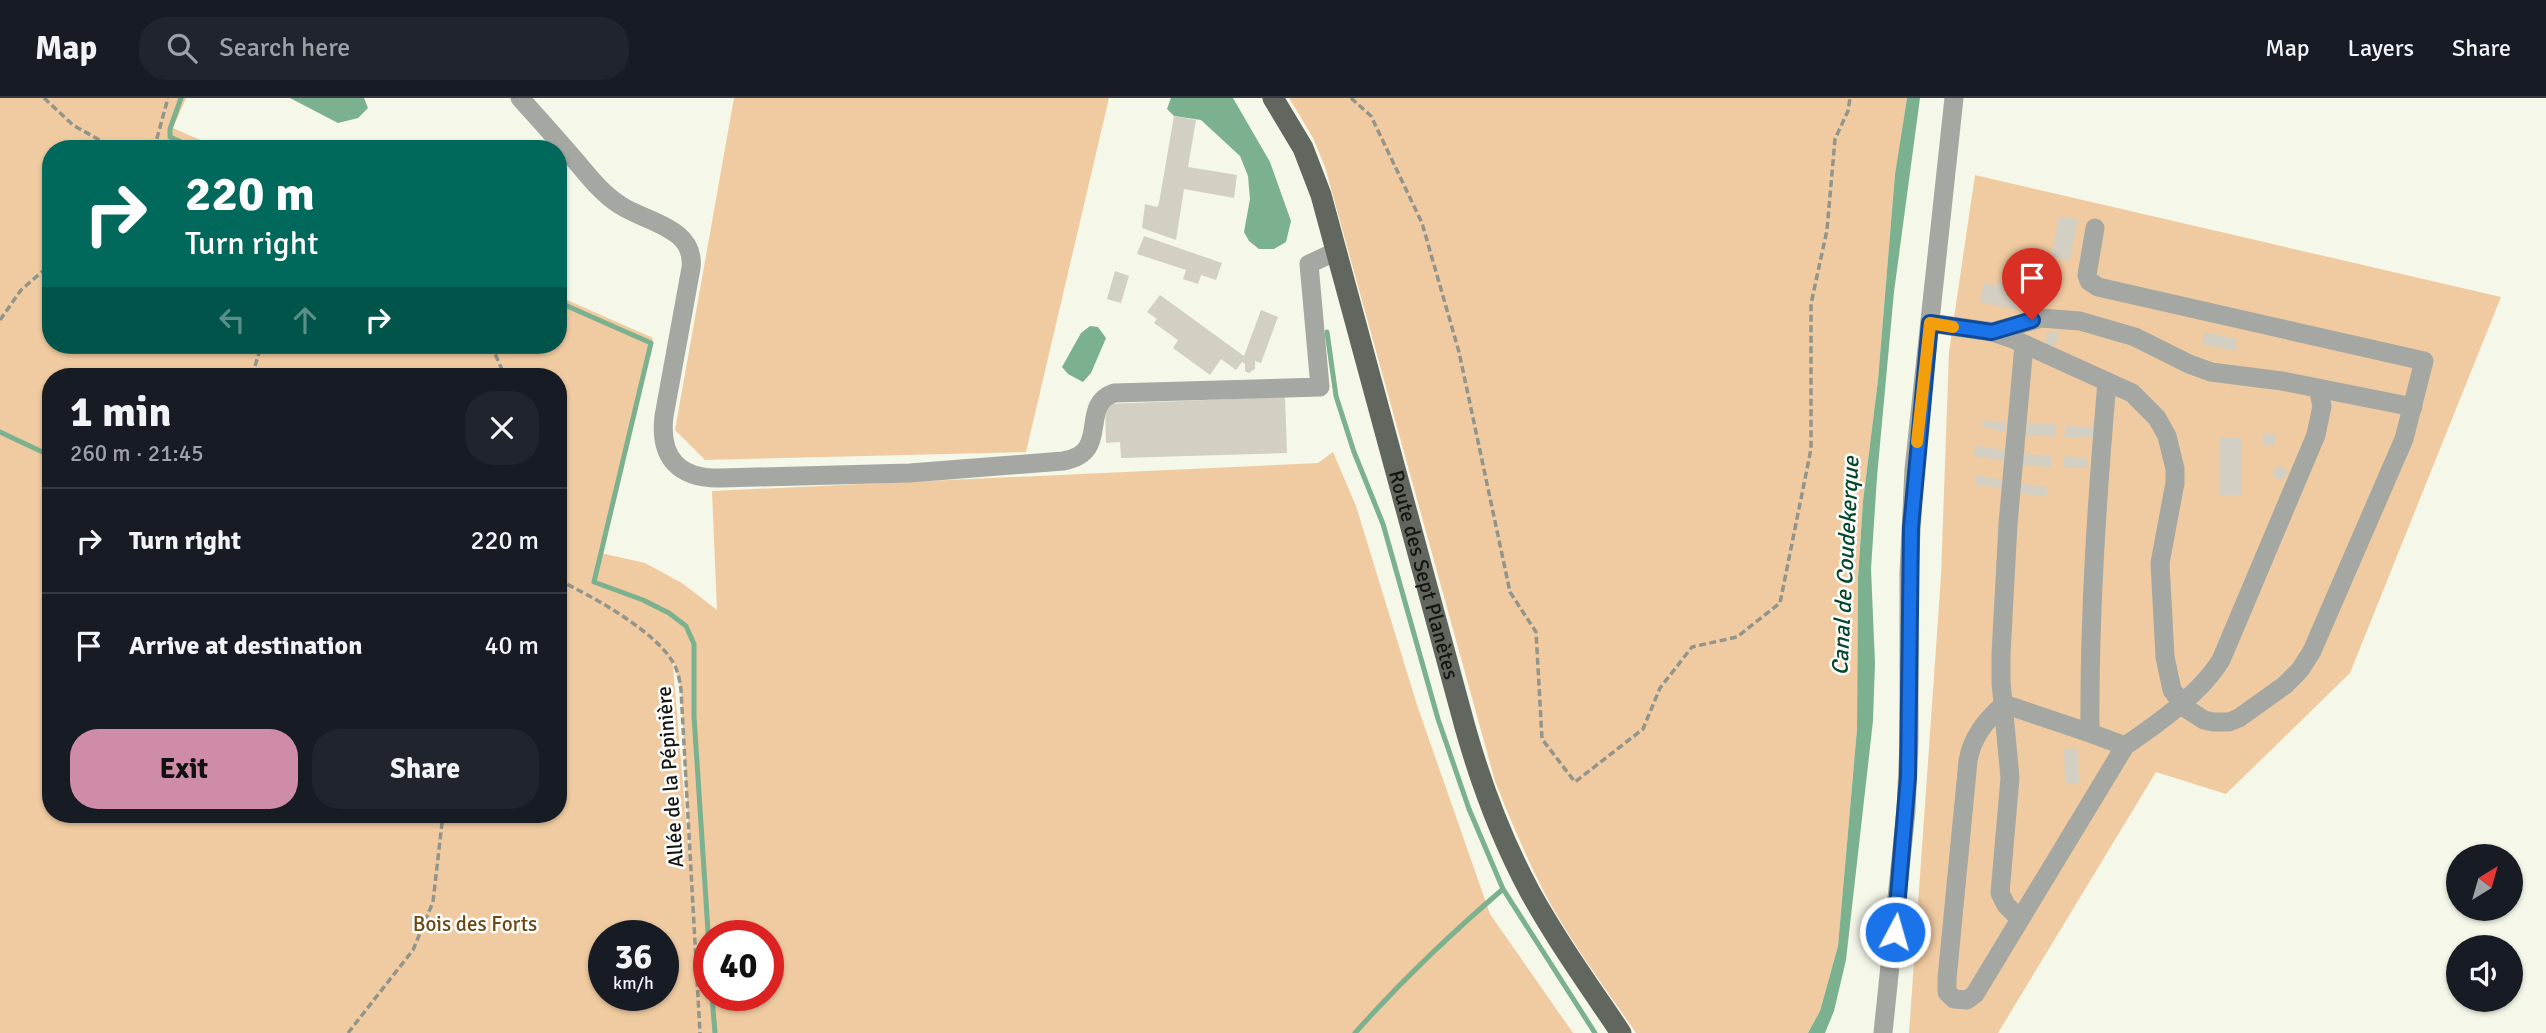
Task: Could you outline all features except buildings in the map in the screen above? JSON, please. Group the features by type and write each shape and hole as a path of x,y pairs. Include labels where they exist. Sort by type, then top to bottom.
{"main road":[{"name":"Route des Sept Planètes","path":"1273,98 1296,134 1310,163 1337,251 1483,785 1530,891 1621,1033"}],"street":[{"path":"520,98 557,140"},
{"path":"1883,1033 1905,823 1909,742 1911,528 1954,98"},
{"path":"567,152 613,200 631,212 675,232 689,248 691,268 664,416 663,442 680,468 694,476 711,479 910,472 1063,461 1076,458 1086,450 1092,439 1098,404 1114,393 1320,387 1309,264 1337,251"},
{"path":"1930,323 1992,332 2132,393 2150,409 2167,436 2174,457 2175,484 2161,552 2160,578 2166,669 2172,690 2180,703 2204,720 2229,722 2255,709 2300,670 2317,641 2399,451 2424,361 2098,288 2089,281 2087,275 2095,228"},
{"path":"1992,332 2041,318 2080,321 2135,337 2211,372 2270,379 2413,407"},
{"path":"2020,919 2006,905 2000,893 2010,778 2001,667 2008,524 2024,345"},
{"path":"2090,733 2094,538 2107,382"},
{"path":"2004,704 1976,736 1968,761 1947,978 1947,992 1963,1001 1975,994 2124,746 2208,678 2227,649 2316,435 2322,406 2318,388"},
{"path":"2004,704 2124,746"}],"path":[{"path":"44,98 73,125 99,140"},
{"path":"156,140 168,98"},
{"path":"1351,98 1371,116 1422,223 1459,352 1510,592 1536,632 1542,739 1575,782 1643,729 1660,688 1692,648 1737,637 1780,603 1811,449 1811,304 1827,230 1835,139 1848,111 1850,98"},
{"path":"0,320 29,281 42,271"},
{"name":"Allée de la Pépinière","path":"567,584 587,594 648,636 670,657 678,672 683,716 701,1033"},
{"path":"348,1033 413,950 433,902 442,823"}],"green space":[{"name":"Bois des Forts","path":"0,98 186,98 173,128 200,140 42,140 42,354 567,354 567,300 653,338 601,553 645,563 682,583 717,610 712,491 1318,463 1333,452 1356,506 1417,705 1490,914 1573,1033 0,1033","holes":["672,656 681,690 691,876"]},
{"path":"734,98 1109,98 1026,452 705,460 675,430"},
{"path":"1289,98 1907,98 1895,174 1878,380 1863,501 1858,578 1857,729 1838,946 1820,1011 1808,1033 1636,1033 1577,947 1545,894 1495,781 1325,167 1313,138"},
{"path":"1975,175 2501,297 2350,673 2226,794 2156,772 1998,1033 1909,1033 1941,576 1949,352"}],"shaded area":[{"path":"290,98 364,98 368,108 358,118 338,123"},
{"path":"1171,98 1233,98 1270,162 1291,221 1286,242 1274,249 1259,249 1249,241 1244,232 1250,199 1248,176 1240,156 1201,120 1174,116 1167,109"},
{"path":"1907,98 1920,98 1894,292 1877,477 1871,569 1875,663 1873,721 1846,960 1834,1011 1825,1033 1808,1033 1820,1011 1838,946 1857,729 1858,578 1863,501 1878,380 1895,174"},
{"path":"1090,326 1098,327 1106,338 1091,373 1083,382 1068,374 1062,367 1081,333"}],"waterway":[{"path":"176,140 170,137 170,129 181,98"},
{"path":"567,306 651,343 594,582 669,613 686,626 694,644 694,716 707,920"},
{"path":"1327,332 1336,396 1354,452 1383,524 1438,719 1469,809 1503,889 1595,1033"},
{"path":"0,432 42,452"},
{"path":"1355,1033 1426,958 1503,889"},
{"path":"713,1011 715,1033"}],"slow traffic":[{"path":"1917,442 1930,323 1953,327"}],"route":[{"path":"1895,932 1908,777 1909,573 1914,469 1930,323 1992,332 2032,320"}],"water label":[{"name":"Canal de Coudekerque","path":"1845,566"}]}
